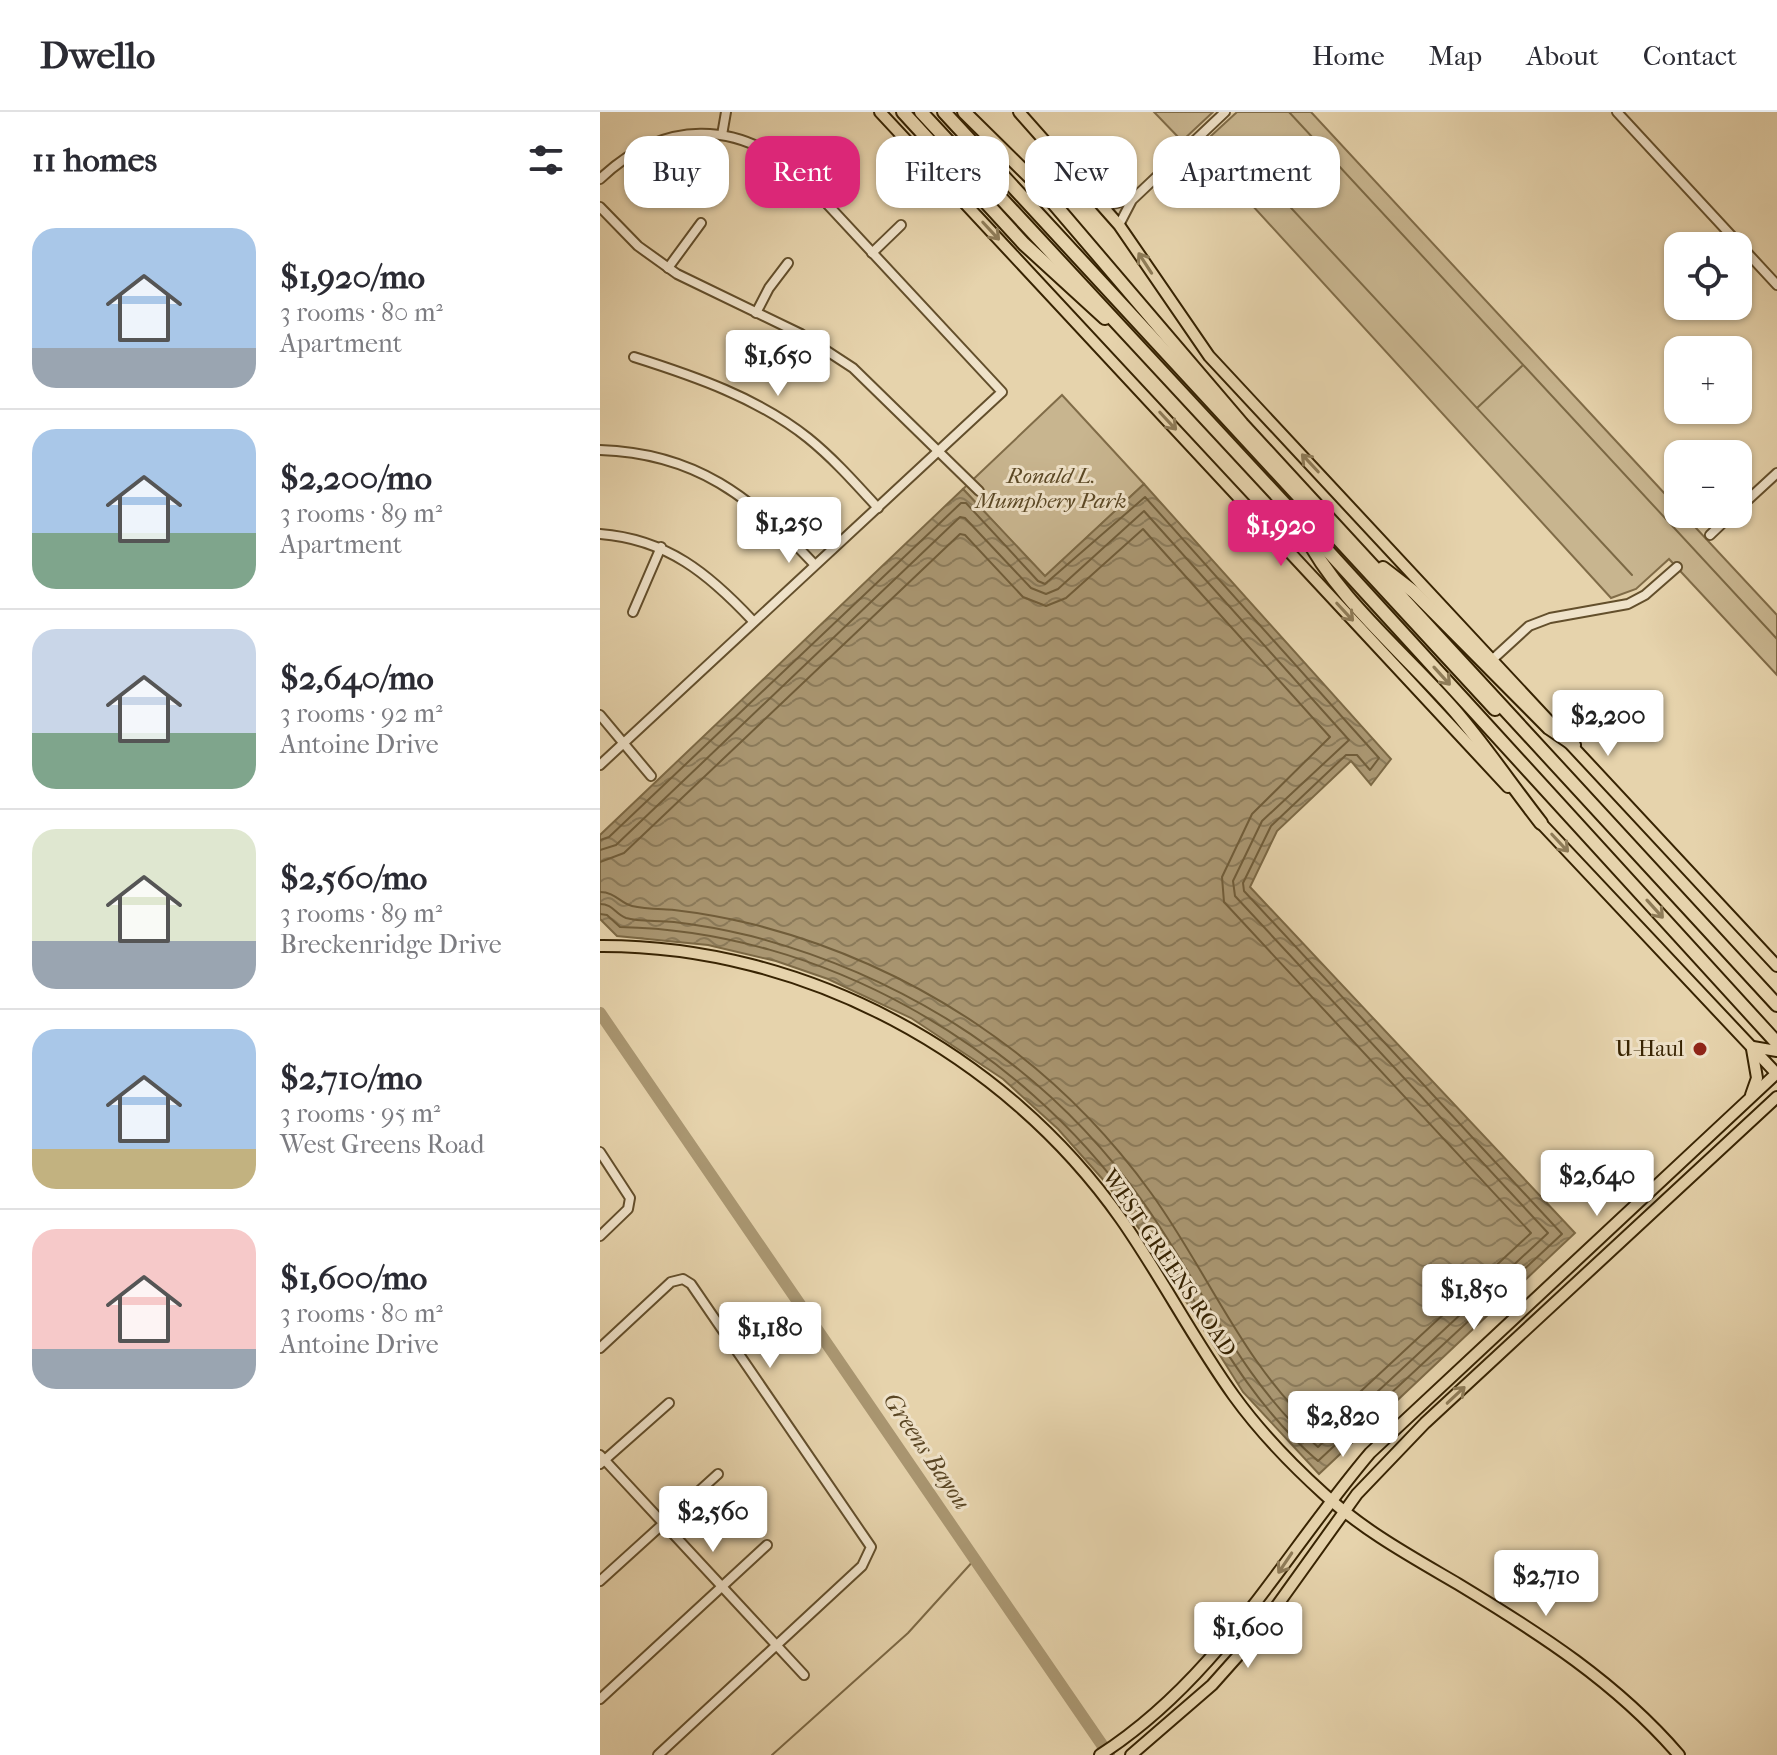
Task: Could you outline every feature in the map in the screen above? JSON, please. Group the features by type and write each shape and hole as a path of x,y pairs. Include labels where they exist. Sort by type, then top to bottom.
{"highway":[{"path":"903,112 1033,253 1099,315 1121,328"},
{"path":"921,112 1295,515 1777,1043"},
{"path":"944,112 1460,673 1583,798"},
{"path":"964,112 1038,185 1242,424 1583,798 1777,1005"},
{"path":"1295,515 1314,554 1370,622 1455,712 1541,823"},
{"path":"1347,538 1414,592 1549,728 1574,745"}],"main road":[{"path":"880,112 1777,1074 1370,1453 1331,1500 1254,1609 1211,1660 1133,1731 1100,1755"},
{"path":"1019,112 1040,136"},
{"path":"1105,208 1209,356 1777,966"},
{"name":"WEST GREENS ROAD","path":"600,946 706,955 796,978 890,1018 968,1065 1038,1123 1099,1189 1140,1246 1235,1398 1271,1441 1331,1500 1372,1533 1575,1658 1628,1702 1679,1755"},
{"path":"1751,1047 1777,1051"},
{"path":"1750,1099 1757,1078 1751,1047"},
{"path":"1131,1755 1212,1685 1268,1619 1344,1511 1425,1423 1777,1097"},
{"path":"1758,1115 1777,1108"},
{"path":"1679,1165 1691,1177"},
{"path":"1590,1247 1602,1260"},
{"path":"1503,1329 1515,1340"},
{"path":"1414,1411 1425,1423"},
{"path":"1254,1609 1268,1619"},
{"path":"1168,1701 1179,1715"}],"street":[{"path":"722,135 726,112"},
{"path":"1137,195 1225,112"},
{"path":"1617,112 1777,285"},
{"path":"600,179 625,158 660,140 692,134 722,135 751,142 787,162 1002,392 600,765"},
{"path":"600,207 632,241 668,268 801,334 853,368 979,491"},
{"path":"1119,225 1128,208"},
{"path":"668,268 701,223"},
{"path":"872,253 901,225"},
{"path":"756,313 769,288 788,263"},
{"path":"634,357 711,384 789,424 822,450 878,508"},
{"path":"600,450 662,458 715,479 760,509 814,564"},
{"path":"1752,496 1777,473"},
{"path":"1710,535 1717,528"},
{"path":"600,534 661,547 700,569 753,621"},
{"path":"633,612 661,547"},
{"path":"1493,659 1529,626 1550,618 1628,604 1645,595 1677,567"},
{"path":"600,715 651,776"},
{"path":"600,1152 630,1198 628,1209 600,1236"},
{"path":"600,1348 671,1282 683,1279 691,1284 871,1547 862,1566 658,1755"},
{"path":"669,1403 602,1460 804,1675"},
{"path":"600,1581 718,1474"},
{"path":"600,1699 767,1545"}],"green space":[{"path":"1154,112 1213,112 1187,136 1177,136"},
{"path":"1237,112 1311,112 1333,136 1211,136"},
{"path":"1340,143 1664,493 1664,528 1696,528 1777,615 1777,675 1669,559 1636,589 1611,598 1255,208 1340,208"},
{"name":"Ronald L. Mumphery Park","path":"1062,395 1144,484 1045,577 963,489"}],"water":[{"path":"1144,484 1391,759 1371,785 1351,761 1277,831 1250,887 1575,1233 1319,1474 1243,1392 1148,1241 1106,1183 1058,1129 1003,1079 911,1018 828,979 776,961 708,945 617,936 600,919 600,835 963,489 1045,576"}],"waterway":[{"path":"1289,112 1777,639"},
{"path":"1291,208 1632,575"},
{"path":"1477,408 1522,366"},
{"name":"Greens Bayou","path":"600,1013 1109,1755"},
{"path":"772,1755 908,1633 975,1559"}],"place":[{"name":"U-Haul","path":"1700,1049"}]}
